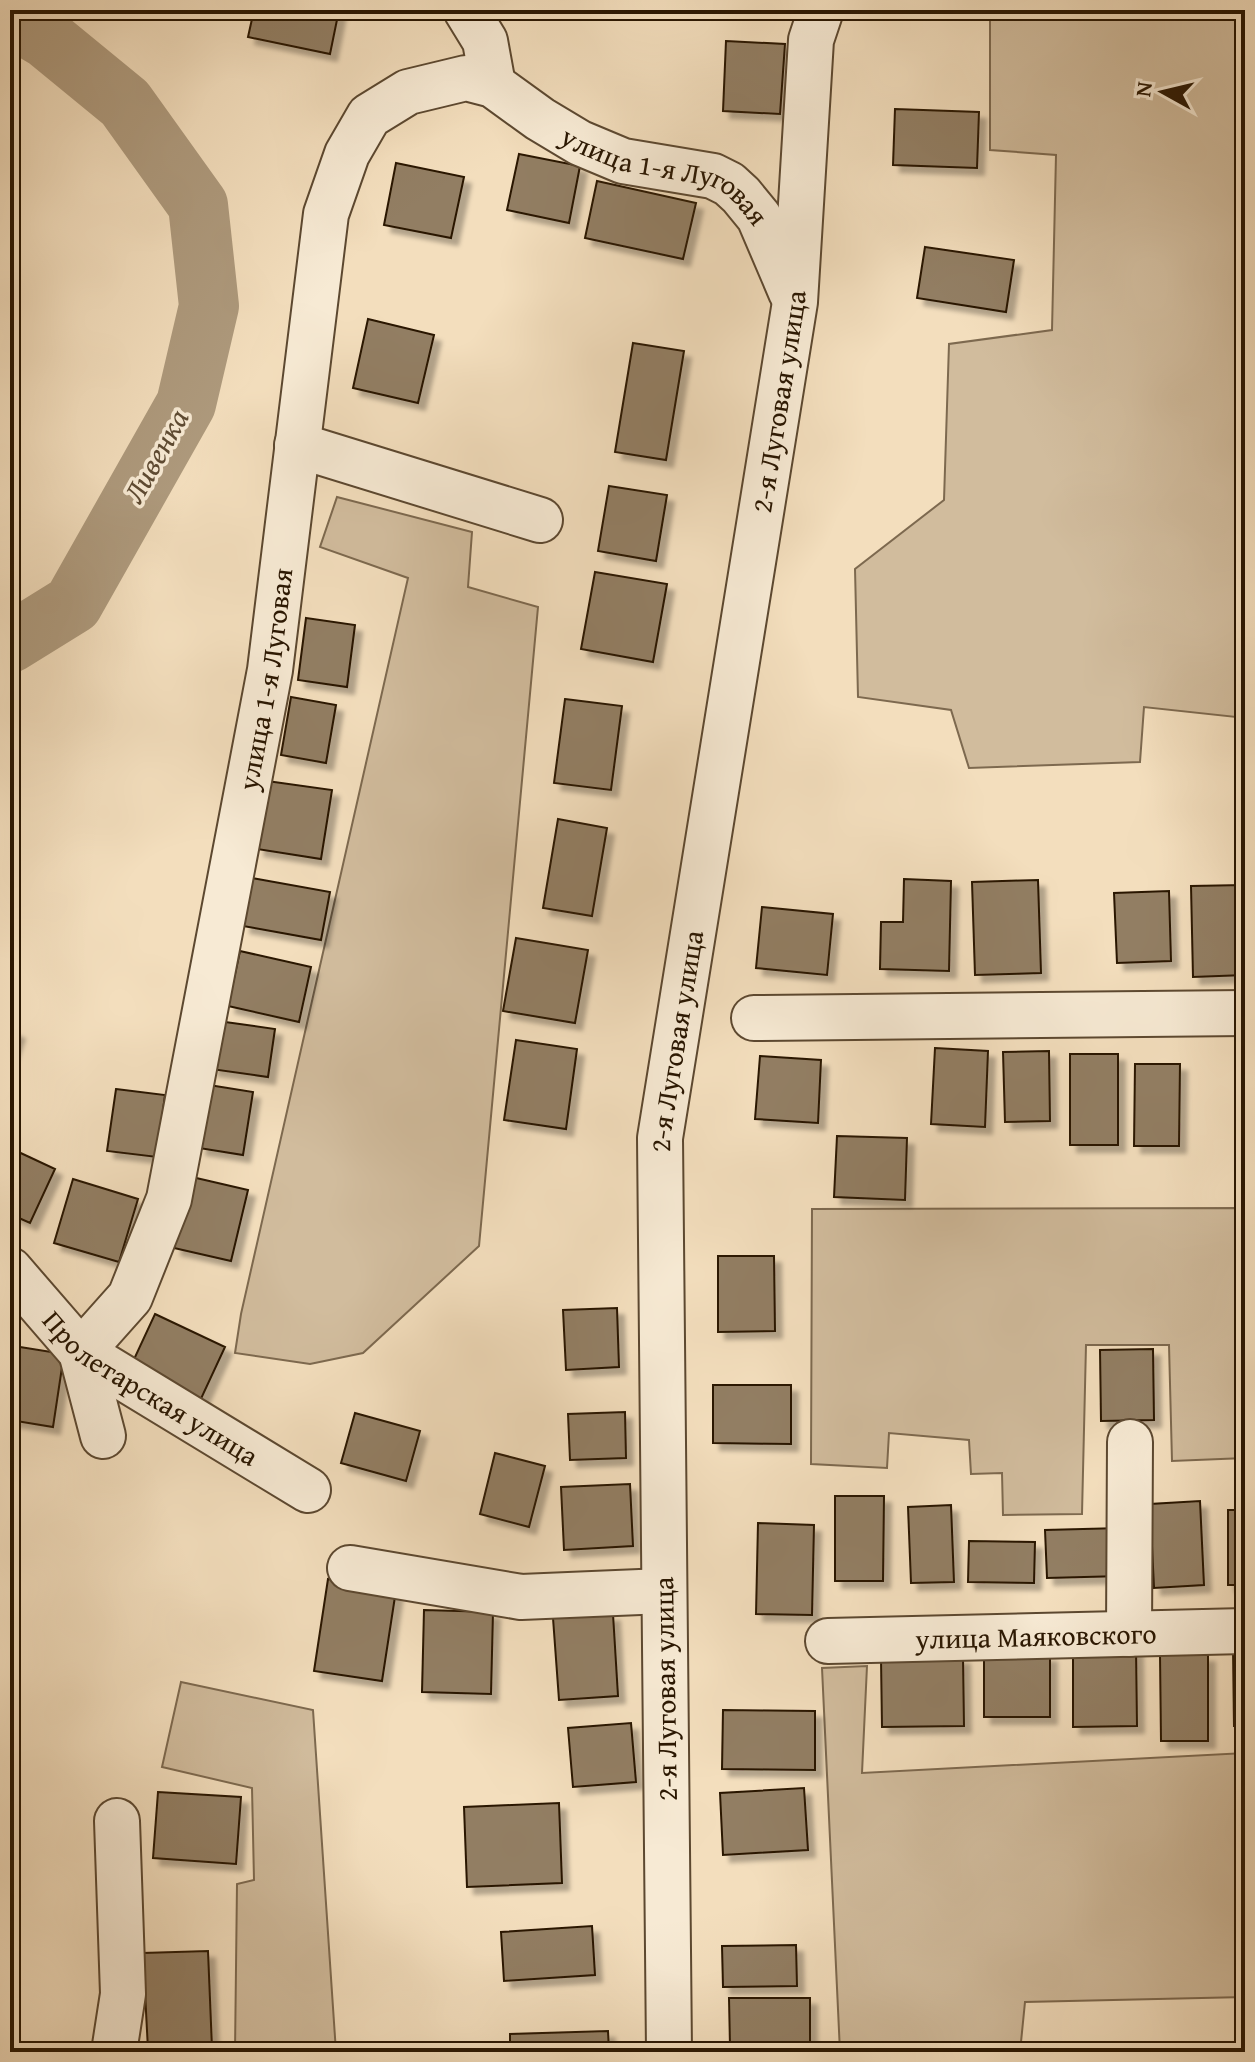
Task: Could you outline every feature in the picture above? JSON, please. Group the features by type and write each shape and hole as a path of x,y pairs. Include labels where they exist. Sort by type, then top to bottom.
{"street":[{"path":"466,10 485,41 493,85"},
{"name":"2-я Луговая улица","path":"669,2052 660,1138 795,302 816,25"},
{"name":"улица 1-я Луговая","path":"81,1352 130,1297 169,1199 270,670 326,214 347,154 369,116 408,92 466,78 493,85 580,143 623,161 713,176 729,184 759,217 795,302"},
{"path":"297,445 540,520"},
{"path":"754,1018 1245,1013"},
{"name":"Пролетарская улица","path":"10,1270 81,1352 308,1490"},
{"path":"81,1352 103,1436"},
{"path":"1129,1634 1130,1442"},
{"path":"350,1568 521,1597 664,1591"},
{"name":"улица Маяковского","path":"828,1641 1245,1631"},
{"path":"114,2052 123,1994 117,1821"}],"shaded area":[{"path":"990,10 1245,10 1245,718 1144,707 1140,762 969,768 951,710 858,697 855,569 944,500 949,344 1052,330 1056,155 990,150"},
{"path":"337,497 472,532 468,587 538,607 479,1246 363,1353 310,1364 235,1353 241,1314 408,578 320,547"},
{"path":"1245,1208 1245,1458 1172,1461 1169,1345 1086,1345 1082,1514 1003,1515 1002,1473 971,1474 969,1440 889,1433 887,1468 811,1464 812,1209"},
{"path":"867,1666 862,1773 1245,1753 1245,1997 1025,2002 1020,2052 840,2052 822,1668"},
{"path":"181,1682 313,1710 336,2052 235,2052 237,1884 254,1880 252,1788 162,1767"}],"building":[{"path":"254,10 339,10 330,54 248,37"},
{"path":"726,41 785,44 780,114 723,111"},
{"path":"895,109 979,112 977,168 893,165"},
{"path":"519,154 580,166 569,223 507,210"},
{"path":"396,163 464,177 451,238 384,225"},
{"path":"597,181 696,203 683,259 585,238"},
{"path":"925,247 1014,260 1006,312 917,298"},
{"path":"368,319 434,335 418,403 353,388"},
{"path":"633,343 684,351 666,460 615,452"},
{"path":"609,486 667,495 656,561 598,551"},
{"path":"595,572 667,584 653,662 581,649"},
{"path":"306,618 355,625 347,687 298,680"},
{"path":"291,697 336,705 326,763 281,755"},
{"path":"565,699 622,706 611,790 554,783"},
{"path":"267,781 332,790 321,859 257,849"},
{"path":"558,819 607,828 592,916 543,908"},
{"path":"252,878 330,892 321,940 243,926"},
{"path":"904,879 951,881 949,971 880,969 881,922 903,922"},
{"path":"1038,880 1041,973 975,975 972,882"},
{"path":"1244,885 1245,975 1193,977 1191,886"},
{"path":"1169,891 1171,961 1117,963 1114,893"},
{"path":"762,907 833,914 827,975 756,968"},
{"path":"516,938 588,950 575,1023 503,1011"},
{"path":"240,951 311,967 299,1022 228,1006"},
{"path":"218,1021 275,1029 268,1077 211,1069"},
{"path":"10,1029 18,1032 10,1055"},
{"path":"516,1040 577,1049 566,1129 504,1120"},
{"path":"935,1048 988,1051 985,1127 931,1124"},
{"path":"1049,1051 1050,1121 1005,1122 1003,1052"},
{"path":"1070,1054 1118,1054 1118,1145 1070,1145"},
{"path":"760,1056 821,1060 818,1123 755,1119"},
{"path":"1135,1064 1180,1064 1179,1146 1134,1146"},
{"path":"209,1085 253,1092 243,1155 199,1148"},
{"path":"116,1089 165,1095 157,1157 107,1151"},
{"path":"837,1136 907,1138 905,1200 834,1197"},
{"path":"10,1148 55,1169 30,1223 10,1214"},
{"path":"192,1177 248,1190 231,1261 174,1248"},
{"path":"73,1179 138,1199 119,1262 54,1243"},
{"path":"718,1256 774,1256 775,1331 718,1332"},
{"path":"617,1308 619,1367 566,1370 563,1310"},
{"path":"155,1314 225,1347 199,1403 129,1370"},
{"path":"20,1347 64,1354 53,1427 10,1420"},
{"path":"1153,1349 1154,1420 1101,1421 1100,1350"},
{"path":"713,1385 791,1385 791,1444 713,1443"},
{"path":"625,1412 626,1458 570,1460 568,1414"},
{"path":"355,1413 420,1431 406,1481 341,1463"},
{"path":"495,1453 545,1466 529,1527 480,1514"},
{"path":"630,1484 633,1546 564,1550 561,1487"},
{"path":"835,1496 884,1496 883,1581 835,1581"},
{"path":"1200,1501 1204,1585 1154,1588 1150,1504"},
{"path":"951,1505 954,1582 911,1583 908,1507"},
{"path":"1228,1510 1245,1510 1245,1585 1228,1585"},
{"path":"758,1523 814,1525 812,1615 756,1614"},
{"path":"1121,1528 1122,1576 1047,1578 1045,1530"},
{"path":"969,1541 1035,1542 1034,1583 968,1582"},
{"path":"328,1579 396,1590 382,1681 314,1671"},
{"path":"424,1610 493,1612 491,1694 422,1692"},
{"path":"613,1614 618,1696 559,1700 553,1618"},
{"path":"1073,1648 1136,1648 1137,1726 1073,1727"},
{"path":"1233,1649 1245,1649 1245,1726 1234,1726"},
{"path":"984,1655 1050,1655 1050,1717 984,1717"},
{"path":"1160,1655 1208,1655 1208,1741 1161,1741"},
{"path":"963,1657 964,1726 882,1727 881,1659"},
{"path":"723,1710 815,1711 815,1770 722,1769"},
{"path":"631,1723 636,1782 573,1787 568,1728"},
{"path":"804,1788 808,1850 723,1855 720,1793"},
{"path":"158,1792 241,1797 236,1864 153,1858"},
{"path":"559,1803 562,1883 467,1887 464,1807"},
{"path":"592,1926 595,1975 504,1981 501,1932"},
{"path":"796,1945 797,1986 723,1987 722,1946"},
{"path":"208,1951 212,2048 148,2050 143,1953"},
{"path":"729,1998 810,1998 810,2045 730,2046"},
{"path":"608,2031 609,2052 510,2052 510,2034"}],"waterway":[{"name":"Ливенка","path":"10,17 47,39 125,103 198,205 209,306 186,404 73,604 10,643"}]}
